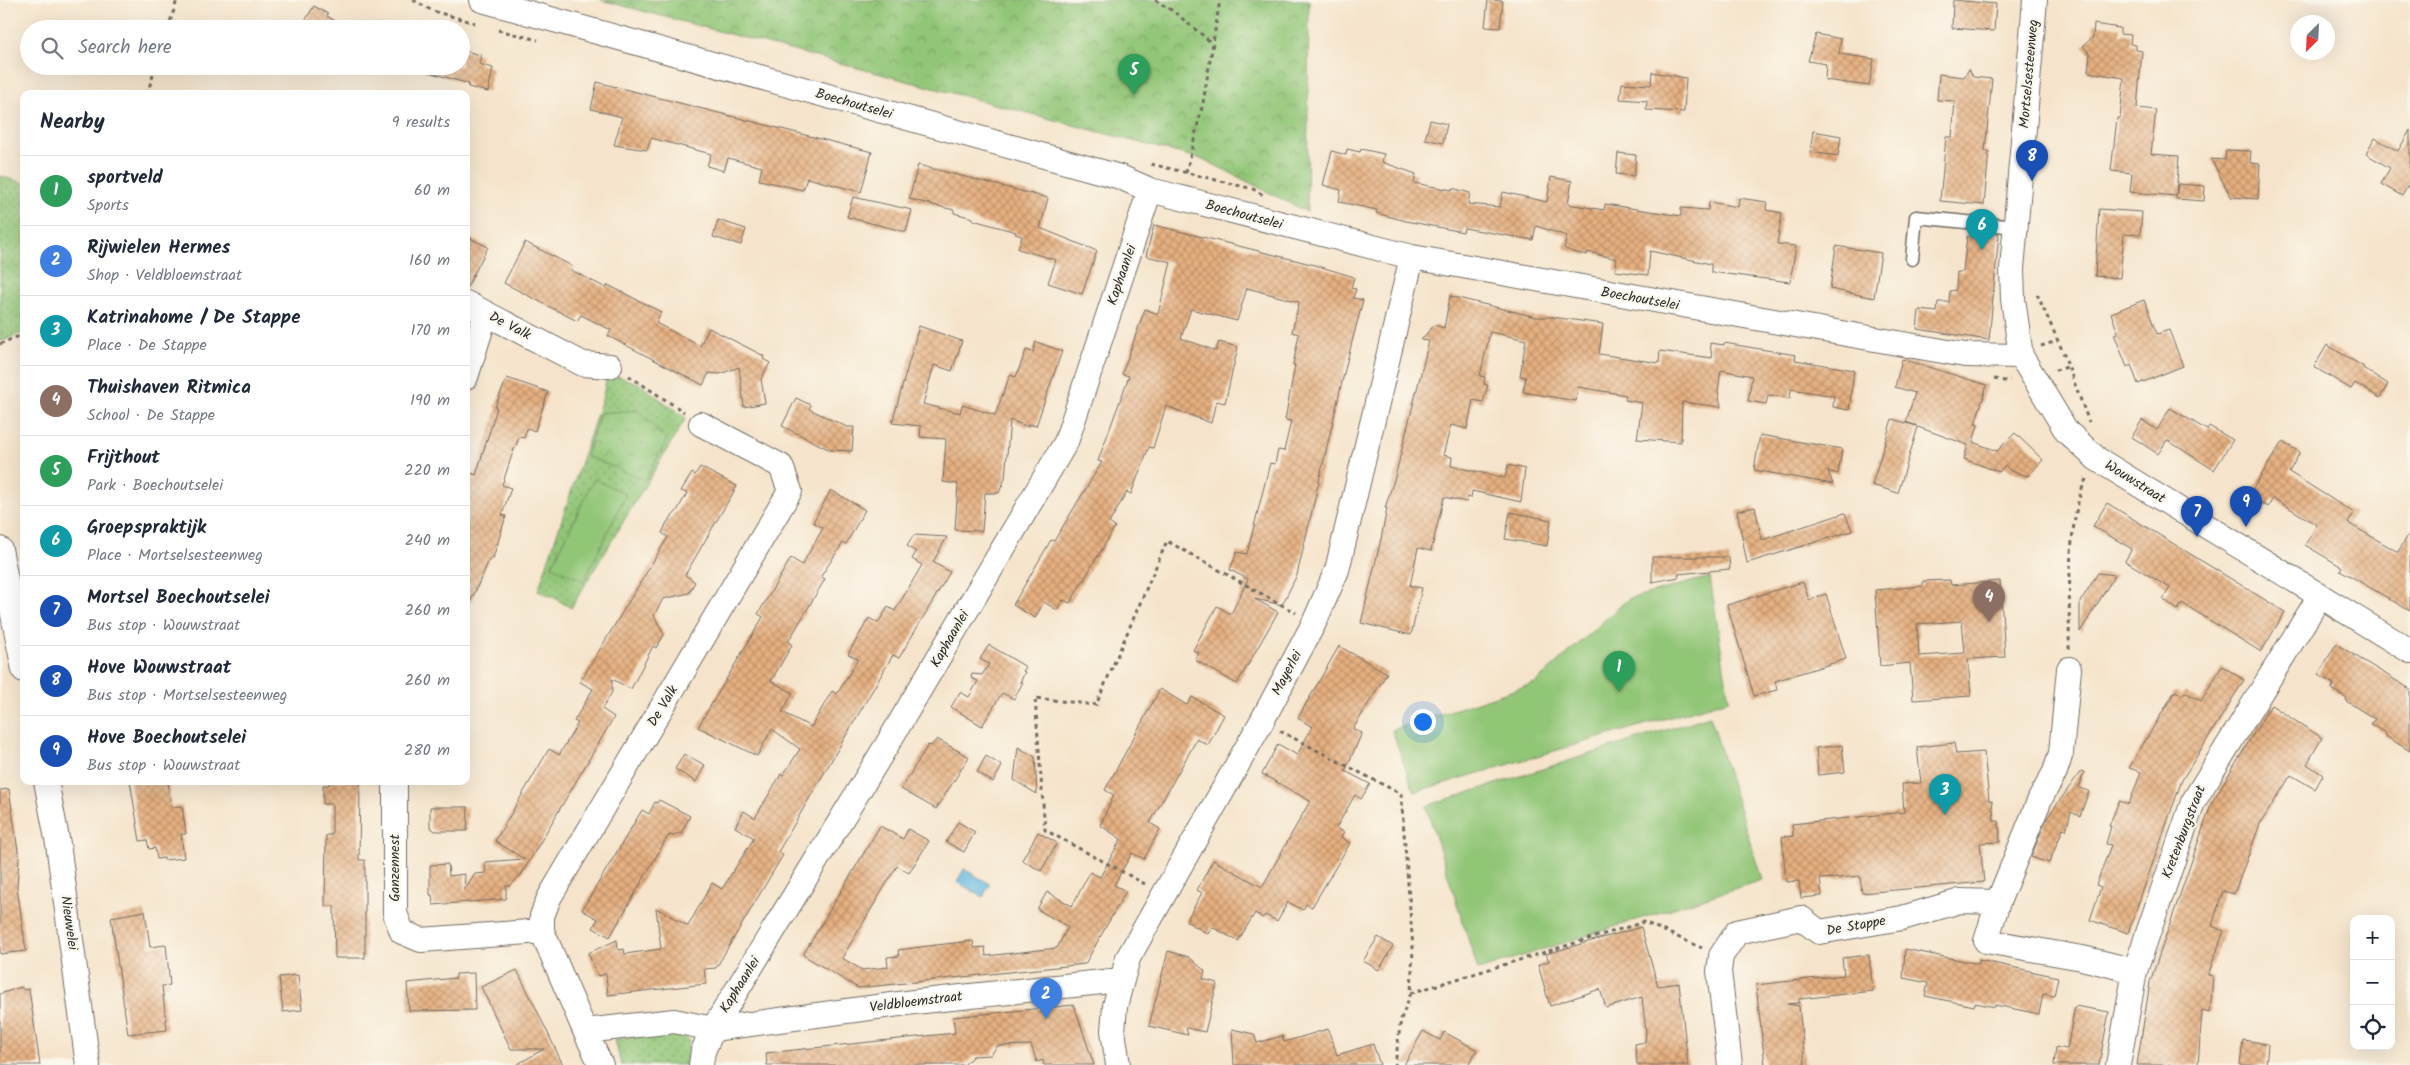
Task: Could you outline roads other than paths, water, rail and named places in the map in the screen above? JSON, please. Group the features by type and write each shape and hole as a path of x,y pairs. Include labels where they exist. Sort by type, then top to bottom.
{"street":[{"name":"Boechoutselei","path":"482,0 1120,177 1150,190 1412,257 1965,355 2022,356"},
{"name":"Mortselsesteenweg","path":"2022,356 2013,299 2012,269 2035,0"},
{"name":"Kaphaanlei","path":"701,1065 703,1051 713,1029 888,743 1066,442 1150,190"},
{"name":"Mayerlei","path":"1118,1065 1113,1031 1120,980 1128,958 1163,893 1262,721 1314,623 1337,570 1412,257"},
{"path":"470,349 476,308"},
{"name":"De Valk","path":"476,308 583,364 610,366"},
{"name":"Wouwstraat","path":"2022,356 2067,432 2097,458 2410,651"},
{"name":"De Valk","path":"542,931 542,916 549,898 790,491 781,466 702,424"},
{"path":"0,549 20,650"},
{"name":"Kretenburgstraat","path":"2118,1065 2135,971 2193,802 2320,596"},
{"path":"2069,669 2061,752 2055,772 2040,799 1998,902 1986,941 2082,958 2135,971"},
{"name":"Nieuwelei","path":"47,785 58,844 88,1065"},
{"name":"Ganzennest","path":"395,785 394,913 402,932 421,940 542,931"},
{"name":"De Stappe","path":"1730,1065 1719,971 1721,956 1737,932 1801,918 1820,932 1902,918 1960,902 1998,902"},
{"path":"542,931 601,1065"},
{"name":"Veldbloemstraat","path":"713,1029 914,1002 1120,980"},
{"path":"585,1031 674,1021 713,1029"}],"lane":[{"path":"1912,258 1916,217 2016,227"}],"water":[{"path":"964,869 990,884 983,897 957,882"}],"place":[{"name":"Frijthout","path":"1134,95"},
{"name":"Hove Wouwstraat","path":"2032,181"},
{"name":"Groepspraktijk","path":"1982,250"},
{"name":"Hove Boechoutselei","path":"2246,527"},
{"name":"Mortsel Boechoutselei","path":"2197,537"},
{"name":"Thuishaven Ritmica","path":"1989,622"},
{"name":"sportveld","path":"1619,692"},
{"name":"Katrinahome / De Stappe","path":"1945,815"},
{"name":"Rijwielen Hermes","path":"1046,1019"}]}
